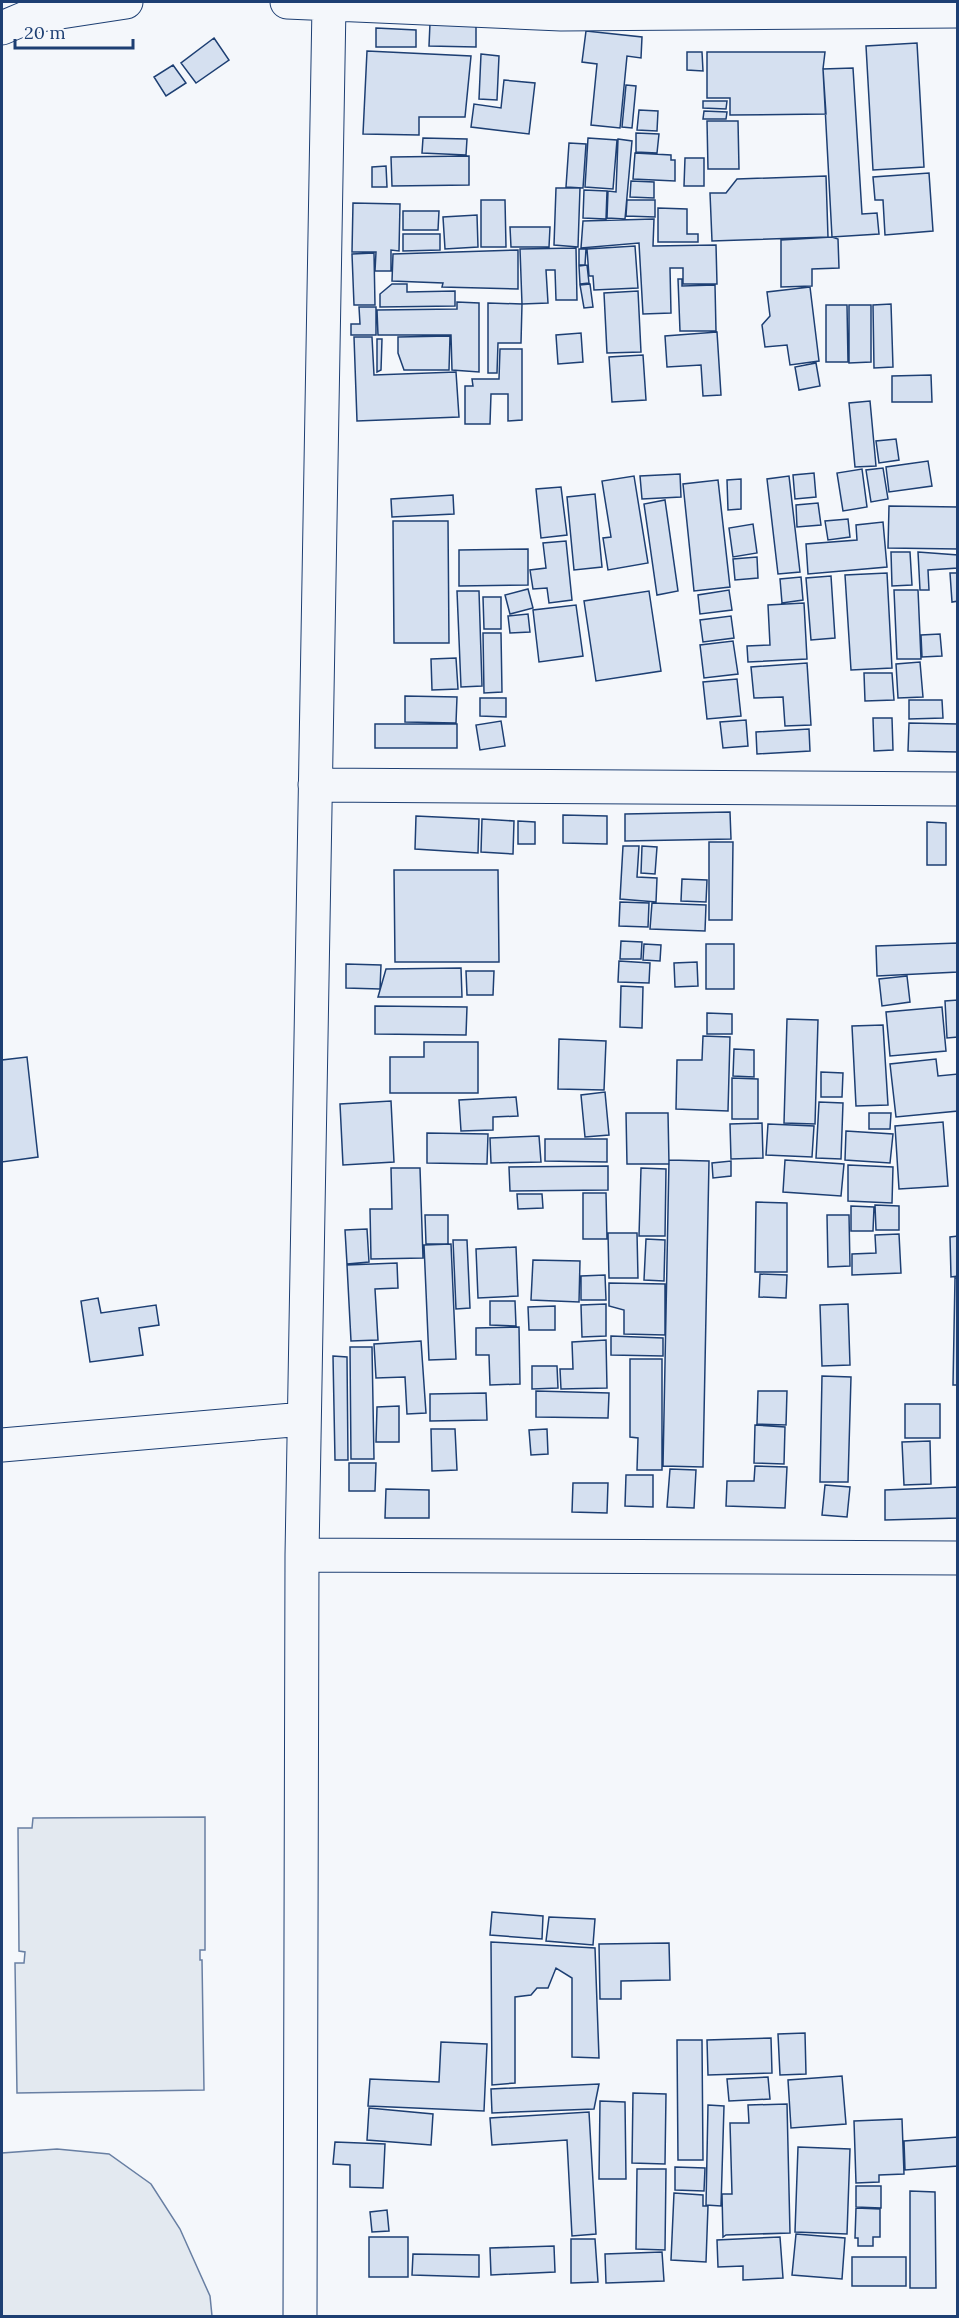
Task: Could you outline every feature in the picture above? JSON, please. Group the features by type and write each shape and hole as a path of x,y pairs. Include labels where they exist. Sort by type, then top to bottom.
{"street":[{"path":"2,27 28,17 126,2"},
{"path":"287,2 561,14 957,11"},
{"path":"300,2316 302,1555 329,5"},
{"path":"315,785 957,789"},
{"path":"2,1445 304,1419"},
{"path":"302,1555 957,1558"}],"shaded area":[{"path":"205,1817 205,1950 200,1950 204,2090 17,2093 15,1963 24,1963 25,1952 19,1951 18,1828 32,1828 33,1818"},
{"path":"57,2149 109,2154 151,2184 180,2229 210,2296 212,2316 2,2316 2,2153"}],"building":[{"path":"430,23 476,24 476,47 429,46"},
{"path":"376,28 416,30 416,47 376,47"},
{"path":"586,31 642,37 641,58 627,56 620,128 591,125 597,64 582,62"},
{"path":"214,38 229,60 196,83 181,63"},
{"path":"917,43 924,167 873,170 866,46"},
{"path":"367,51 471,56 465,117 419,117 419,135 363,134"},
{"path":"687,52 702,52 703,71 687,70"},
{"path":"707,52 825,52 823,69 826,114 730,115 730,98 707,98"},
{"path":"481,54 499,56 497,100 479,99"},
{"path":"173,65 186,83 166,96 154,77"},
{"path":"853,68 862,214 877,213 879,234 832,237 823,69"},
{"path":"504,80 535,83 529,134 471,127 474,104 501,108"},
{"path":"626,85 636,86 632,128 622,127"},
{"path":"703,101 727,101 726,109 703,108"},
{"path":"639,110 658,111 657,131 637,130"},
{"path":"704,111 727,112 726,119 703,119"},
{"path":"707,121 738,121 739,169 708,169"},
{"path":"636,133 659,134 657,153 636,152"},
{"path":"423,138 467,139 466,155 422,153"},
{"path":"588,138 617,140 613,189 585,187"},
{"path":"618,139 632,141 625,219 607,218 608,191 616,192"},
{"path":"569,143 586,144 583,188 566,187"},
{"path":"635,153 671,155 671,160 675,160 675,181 633,179"},
{"path":"469,156 469,185 392,186 391,157"},
{"path":"685,158 704,158 704,186 684,186"},
{"path":"386,166 387,187 372,187 372,167"},
{"path":"929,173 933,231 885,235 883,200 875,200 873,177"},
{"path":"826,176 828,237 712,241 710,193 726,193 737,179"},
{"path":"631,181 654,182 654,198 630,197"},
{"path":"556,188 580,188 578,247 554,245"},
{"path":"584,190 607,191 606,219 583,218"},
{"path":"481,200 505,200 506,247 481,247"},
{"path":"627,200 655,200 655,217 626,216"},
{"path":"353,203 400,204 399,251 391,250 391,271 375,271 376,252 352,252"},
{"path":"658,208 687,209 687,234 698,234 698,242 658,242"},
{"path":"403,211 439,211 438,230 403,230"},
{"path":"477,215 478,247 445,249 443,217"},
{"path":"654,219 653,246 716,245 717,284 683,284 683,268 670,268 671,313 643,314 639,243 581,248 583,221"},
{"path":"510,227 550,227 549,247 511,247"},
{"path":"403,234 440,234 440,250 403,251"},
{"path":"832,237 838,239 839,268 812,269 812,286 781,287 781,240"},
{"path":"635,246 638,288 594,290 593,276 589,276 587,249"},
{"path":"576,248 577,300 556,300 555,270 546,270 548,303 522,304 520,249"},
{"path":"579,249 586,249 585,265 579,265"},
{"path":"518,250 518,289 442,287 443,283 392,281 393,254"},
{"path":"374,253 375,305 354,305 352,254"},
{"path":"587,265 589,283 580,284 579,266"},
{"path":"678,279 682,279 682,286 715,285 716,331 680,331"},
{"path":"392,284 407,284 407,292 455,291 455,306 380,307 380,294"},
{"path":"590,284 593,307 584,308 580,285"},
{"path":"810,287 819,361 790,365 787,345 765,347 762,325 770,316 767,292"},
{"path":"638,291 641,352 607,353 604,293"},
{"path":"457,302 479,303 479,372 452,370 451,335 378,335 377,310 457,309"},
{"path":"488,303 522,304 521,343 498,343 497,373 488,373"},
{"path":"891,304 893,367 874,368 873,305"},
{"path":"826,305 847,305 848,362 826,362"},
{"path":"849,305 871,305 871,362 849,363"},
{"path":"359,307 376,307 376,335 351,335 351,324 360,324"},
{"path":"717,332 721,395 703,396 701,365 667,367 665,336"},
{"path":"581,333 583,362 558,364 556,335"},
{"path":"450,336 449,370 404,370 398,353 398,337"},
{"path":"354,337 372,337 374,375 456,372 459,417 357,421"},
{"path":"377,339 382,339 381,370 377,372"},
{"path":"500,349 522,349 522,420 508,421 508,394 491,394 490,424 465,424 465,386 473,386 472,379 499,379"},
{"path":"643,355 646,400 612,402 609,357"},
{"path":"816,363 820,386 799,390 795,367"},
{"path":"931,375 932,402 892,402 892,376"},
{"path":"870,401 876,466 855,467 849,403"},
{"path":"896,439 899,460 879,463 876,441"},
{"path":"928,461 932,486 889,492 886,467"},
{"path":"883,468 888,499 871,502 866,470"},
{"path":"862,469 867,507 843,511 837,473"},
{"path":"814,473 816,497 795,499 793,475"},
{"path":"680,474 681,497 642,499 640,476"},
{"path":"634,476 648,563 608,570 603,538 611,537 602,481"},
{"path":"789,476 800,572 778,574 767,479"},
{"path":"741,479 741,509 728,510 727,480"},
{"path":"718,480 730,587 694,591 683,484"},
{"path":"561,487 567,535 541,538 536,489"},
{"path":"595,494 602,567 574,570 567,497"},
{"path":"453,495 454,514 392,517 391,499"},
{"path":"665,500 678,591 657,595 644,504"},
{"path":"818,503 821,525 797,527 796,505"},
{"path":"889,506 958,507 958,549 888,548"},
{"path":"848,519 850,537 828,540 825,521"},
{"path":"393,521 448,521 449,643 394,643"},
{"path":"883,522 887,567 808,574 806,544 857,540 856,525"},
{"path":"753,524 757,553 733,557 729,528"},
{"path":"566,541 572,600 549,603 547,588 533,589 530,570 546,568 543,543"},
{"path":"528,549 528,585 459,586 459,550"},
{"path":"891,552 910,552 912,585 892,586"},
{"path":"918,552 958,555 958,568 928,570 929,590 920,590"},
{"path":"757,557 758,578 735,580 733,559"},
{"path":"887,573 892,668 851,670 845,575"},
{"path":"950,573 958,573 958,601 952,602"},
{"path":"831,576 835,638 811,640 806,578"},
{"path":"801,577 803,600 782,603 780,579"},
{"path":"528,589 533,608 510,614 505,595"},
{"path":"729,590 732,610 700,614 698,595"},
{"path":"894,590 918,590 921,659 897,659"},
{"path":"457,591 479,591 482,686 461,687"},
{"path":"649,591 661,671 596,681 584,601"},
{"path":"483,597 501,597 501,629 484,629"},
{"path":"804,603 807,659 748,662 747,646 770,645 768,605"},
{"path":"576,605 583,656 539,662 533,610"},
{"path":"528,614 530,632 510,633 508,616"},
{"path":"731,616 734,638 703,642 700,620"},
{"path":"483,633 501,633 502,692 484,693"},
{"path":"940,634 942,656 922,657 921,635"},
{"path":"733,641 738,674 704,678 700,645"},
{"path":"456,658 458,689 432,690 431,659"},
{"path":"920,662 923,697 898,698 896,664"},
{"path":"807,663 811,725 785,726 783,697 754,698 751,667"},
{"path":"864,673 892,673 894,700 865,701"},
{"path":"737,679 741,716 707,719 703,682"},
{"path":"405,696 457,697 456,723 405,722"},
{"path":"480,698 506,698 506,717 480,716"},
{"path":"909,700 942,700 943,718 909,719"},
{"path":"873,718 892,718 893,750 874,751"},
{"path":"746,720 748,746 723,748 720,722"},
{"path":"501,721 505,746 480,750 476,725"},
{"path":"909,723 958,724 958,752 908,751"},
{"path":"375,724 457,724 457,748 375,748"},
{"path":"809,729 810,751 757,754 756,732"},
{"path":"730,812 731,839 625,841 625,814"},
{"path":"563,815 607,816 607,844 563,843"},
{"path":"416,816 479,819 478,853 415,849"},
{"path":"482,819 514,821 513,854 481,852"},
{"path":"518,821 535,822 535,844 518,844"},
{"path":"927,822 946,823 946,865 927,865"},
{"path":"709,842 733,842 732,920 709,920"},
{"path":"623,846 639,846 637,877 657,878 656,902 620,899"},
{"path":"642,846 657,847 655,874 641,873"},
{"path":"394,870 498,870 499,962 395,962"},
{"path":"682,879 707,880 706,902 681,901"},
{"path":"620,902 649,903 648,927 619,926"},
{"path":"652,903 706,905 705,931 650,929"},
{"path":"621,941 642,942 641,959 620,959"},
{"path":"958,943 958,972 877,976 876,946"},
{"path":"644,944 661,945 660,961 643,960"},
{"path":"706,944 734,944 734,989 706,989"},
{"path":"619,961 650,963 649,983 618,982"},
{"path":"697,962 698,986 675,987 674,963"},
{"path":"346,964 381,965 380,989 346,988"},
{"path":"461,968 462,997 378,997 386,969"},
{"path":"466,971 494,971 493,995 467,995"},
{"path":"907,976 910,1002 882,1006 879,979"},
{"path":"621,986 643,987 642,1028 620,1027"},
{"path":"958,1000 958,1037 947,1038 945,1001"},
{"path":"375,1006 467,1007 466,1035 375,1034"},
{"path":"942,1007 946,1051 890,1056 886,1012"},
{"path":"707,1013 732,1014 732,1034 707,1034"},
{"path":"787,1019 818,1020 815,1124 784,1123"},
{"path":"883,1025 888,1105 856,1106 852,1026"},
{"path":"703,1036 730,1037 728,1111 676,1109 677,1060 702,1060"},
{"path":"559,1039 606,1041 604,1090 558,1089"},
{"path":"424,1042 478,1042 478,1093 390,1093 390,1057 424,1057"},
{"path":"734,1049 754,1050 754,1077 733,1076"},
{"path":"27,1057 38,1157 2,1162 2,1060"},
{"path":"936,1059 938,1076 958,1074 958,1111 896,1117 890,1064"},
{"path":"821,1072 843,1073 842,1097 821,1097"},
{"path":"732,1078 758,1079 758,1119 732,1119"},
{"path":"605,1092 609,1135 585,1137 581,1095"},
{"path":"516,1097 518,1116 493,1117 493,1130 461,1131 459,1100"},
{"path":"391,1101 394,1162 343,1165 340,1104"},
{"path":"819,1102 843,1103 841,1159 816,1158"},
{"path":"626,1113 668,1113 669,1164 627,1164"},
{"path":"869,1113 891,1113 890,1129 869,1129"},
{"path":"943,1122 948,1186 899,1189 895,1126"},
{"path":"762,1123 763,1158 731,1159 730,1124"},
{"path":"768,1124 814,1126 812,1157 766,1155"},
{"path":"846,1131 893,1134 890,1163 845,1160"},
{"path":"427,1133 488,1134 487,1164 427,1163"},
{"path":"539,1136 541,1162 491,1163 490,1138"},
{"path":"545,1139 607,1139 607,1162 545,1161"},
{"path":"669,1160 709,1161 703,1467 663,1466"},
{"path":"785,1160 844,1164 841,1196 783,1192"},
{"path":"731,1161 731,1176 713,1178 712,1163"},
{"path":"848,1165 893,1167 892,1203 848,1201"},
{"path":"608,1166 608,1190 510,1191 509,1167"},
{"path":"391,1168 420,1168 423,1258 371,1259 370,1209 392,1209"},
{"path":"641,1168 666,1169 665,1236 639,1236"},
{"path":"583,1193 606,1193 607,1239 583,1239"},
{"path":"517,1194 542,1194 543,1208 518,1209"},
{"path":"756,1202 787,1203 787,1272 755,1272"},
{"path":"875,1205 899,1206 899,1230 876,1230"},
{"path":"851,1206 874,1207 873,1231 851,1231"},
{"path":"425,1215 448,1215 448,1244 426,1244"},
{"path":"827,1215 849,1215 850,1266 828,1267"},
{"path":"367,1229 369,1262 347,1264 345,1230"},
{"path":"608,1233 637,1233 638,1278 609,1278"},
{"path":"899,1234 901,1273 852,1275 852,1254 876,1253 875,1235"},
{"path":"958,1236 958,1276 951,1277 950,1237"},
{"path":"646,1239 665,1240 664,1281 644,1280"},
{"path":"453,1240 467,1240 470,1308 456,1309"},
{"path":"451,1244 456,1359 429,1360 424,1245"},
{"path":"516,1247 518,1296 478,1298 476,1249"},
{"path":"533,1260 580,1261 579,1302 531,1300"},
{"path":"397,1263 398,1288 375,1289 378,1340 351,1341 347,1265"},
{"path":"760,1274 787,1275 786,1298 759,1297"},
{"path":"605,1275 606,1300 581,1300 581,1276"},
{"path":"955,1278 958,1278 958,1385 953,1385"},
{"path":"609,1283 665,1284 665,1335 624,1334 624,1310 609,1306"},
{"path":"98,1298 101,1313 156,1305 159,1325 139,1328 143,1355 90,1362 81,1301"},
{"path":"490,1301 515,1301 516,1326 490,1325"},
{"path":"606,1304 606,1336 582,1337 581,1305"},
{"path":"848,1304 850,1365 822,1366 820,1305"},
{"path":"555,1306 555,1330 529,1330 528,1307"},
{"path":"519,1327 520,1384 490,1385 489,1355 476,1355 476,1328"},
{"path":"611,1336 663,1338 663,1356 611,1355"},
{"path":"606,1340 607,1388 561,1389 560,1369 573,1369 572,1342"},
{"path":"421,1341 426,1413 407,1414 405,1377 376,1378 374,1344"},
{"path":"350,1347 372,1347 374,1459 351,1459"},
{"path":"333,1356 347,1357 348,1460 335,1460"},
{"path":"630,1359 662,1359 662,1470 637,1470 638,1438 630,1437"},
{"path":"532,1366 557,1366 558,1388 532,1389"},
{"path":"822,1376 851,1377 848,1482 820,1482"},
{"path":"536,1391 609,1393 608,1418 536,1417"},
{"path":"758,1391 787,1391 786,1425 757,1424"},
{"path":"486,1393 487,1420 430,1421 430,1394"},
{"path":"905,1404 940,1404 940,1438 905,1438"},
{"path":"399,1406 399,1442 376,1442 377,1407"},
{"path":"755,1425 785,1427 784,1464 754,1463"},
{"path":"431,1429 455,1429 457,1470 432,1471"},
{"path":"547,1429 548,1454 531,1455 529,1430"},
{"path":"930,1441 931,1484 904,1485 902,1442"},
{"path":"349,1463 376,1463 375,1491 349,1491"},
{"path":"755,1466 787,1467 785,1508 726,1506 727,1481 754,1481"},
{"path":"670,1469 696,1470 694,1508 667,1507"},
{"path":"626,1475 653,1475 653,1507 625,1506"},
{"path":"573,1483 608,1483 607,1513 572,1512"},
{"path":"825,1485 850,1487 847,1517 822,1515"},
{"path":"958,1487 958,1518 885,1520 885,1490"},
{"path":"386,1489 429,1490 429,1518 385,1518"},
{"path":"492,1912 543,1916 542,1939 490,1935"},
{"path":"549,1917 595,1919 593,1945 546,1941"},
{"path":"491,1942 595,1948 599,2058 572,2057 572,1978 556,1968 548,1988 537,1988 531,1995 515,1997 515,2083 492,2085"},
{"path":"669,1943 670,1980 621,1981 621,1999 600,1999 599,1944"},
{"path":"805,2033 806,2074 780,2075 778,2034"},
{"path":"771,2038 772,2073 708,2075 707,2040"},
{"path":"677,2040 702,2040 703,2160 678,2160"},
{"path":"441,2042 487,2044 484,2111 368,2106 370,2079 439,2082"},
{"path":"842,2076 846,2124 791,2128 788,2080"},
{"path":"768,2077 770,2099 729,2101 727,2079"},
{"path":"599,2084 594,2109 492,2113 491,2089"},
{"path":"633,2093 666,2094 665,2164 632,2163"},
{"path":"600,2101 625,2102 626,2179 599,2179"},
{"path":"787,2104 790,2233 726,2235 723,2237 722,2194 732,2194 730,2123 749,2123 748,2105"},
{"path":"708,2105 724,2106 721,2206 706,2205"},
{"path":"369,2108 433,2114 431,2145 367,2140"},
{"path":"589,2112 596,2234 572,2236 567,2140 492,2145 490,2118"},
{"path":"902,2119 904,2174 879,2175 879,2182 856,2183 854,2121"},
{"path":"958,2137 958,2166 905,2170 904,2141"},
{"path":"335,2142 385,2144 383,2188 350,2187 350,2165 333,2164"},
{"path":"798,2147 850,2149 847,2234 795,2232"},
{"path":"675,2167 705,2168 704,2191 675,2190"},
{"path":"637,2169 666,2169 665,2250 636,2249"},
{"path":"856,2186 881,2186 881,2208 856,2207"},
{"path":"910,2191 935,2192 936,2288 910,2288"},
{"path":"674,2193 703,2195 703,2206 708,2206 706,2262 671,2260"},
{"path":"856,2208 880,2209 880,2237 873,2237 873,2246 858,2246 858,2238 855,2238"},
{"path":"387,2210 389,2231 372,2232 370,2212"},
{"path":"796,2234 845,2238 842,2279 792,2275"},
{"path":"369,2237 408,2237 408,2277 369,2277"},
{"path":"780,2237 783,2278 743,2280 743,2266 718,2267 717,2240"},
{"path":"571,2239 595,2239 598,2282 571,2283"},
{"path":"554,2246 555,2272 491,2275 490,2248"},
{"path":"662,2252 664,2281 606,2283 605,2254"},
{"path":"413,2254 479,2255 479,2277 412,2275"},
{"path":"852,2257 906,2257 906,2286 852,2286"}]}
